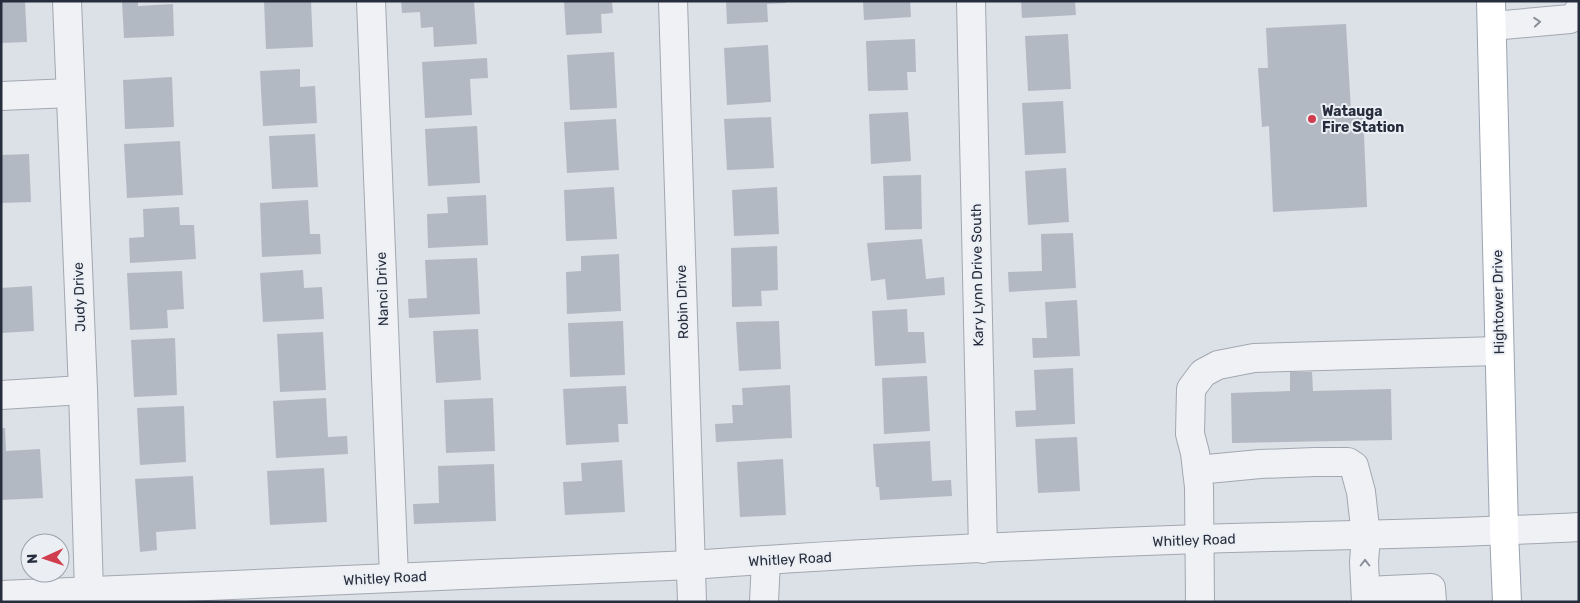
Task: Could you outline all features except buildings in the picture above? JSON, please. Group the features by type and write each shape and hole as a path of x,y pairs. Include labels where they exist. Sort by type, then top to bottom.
{"main road":[{"name":"Hightower Drive","path":"1492,14 1499,351 1507,602"}],"street":[{"name":"Judy Drive","path":"67,1 83,390 89,592"},
{"name":"Nanci Drive","path":"371,1 394,577"},
{"name":"Robin Drive","path":"673,1 692,602"},
{"name":"Kary Lynn Drive South","path":"971,1 983,549"},
{"path":"1578,1 1579,6"},
{"path":"1492,14 1570,19 1579,10"},
{"path":"1,96 70,93"},
{"path":"1200,602 1199,487 1195,453 1190,434 1191,389 1202,373 1218,365 1254,358 1499,351"},
{"path":"1,395 83,390"},
{"path":"1197,470 1260,464 1348,462 1354,466 1358,478 1366,536 1364,562 1366,596 1432,588 1432,602"},
{"name":"Whitley Road","path":"1,595 691,565 1200,539 1366,536 1579,527"},
{"path":"764,602 766,560"}],"place":[{"name":"Watauga Fire Station","path":"1312,119"}]}
